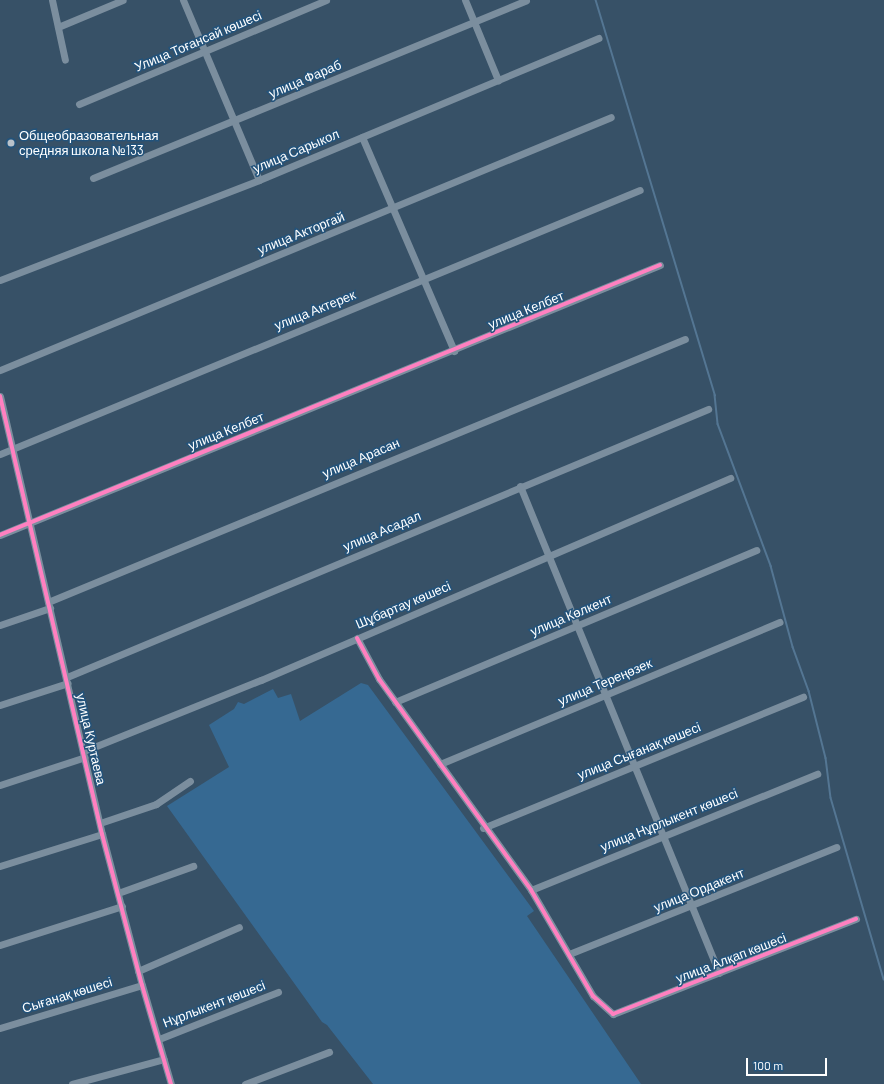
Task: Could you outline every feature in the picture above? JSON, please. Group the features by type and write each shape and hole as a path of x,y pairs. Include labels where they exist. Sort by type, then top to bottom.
{"street":[{"path":"52,0 66,60"},
{"path":"58,27 123,0"},
{"path":"183,0 259,180"},
{"name":"Улица Тоғансай көшесі","path":"79,104 326,0"},
{"path":"465,0 498,80"},
{"name":"улица Фараб","path":"93,178 526,0"},
{"name":"улица Сарыкол","path":"0,280 259,180 598,38"},
{"name":"улица Акторгай","path":"0,370 392,209 611,117"},
{"path":"362,137 454,350"},
{"name":"улица Актерек","path":"0,454 640,190"},
{"name":"улица Келбет","path":"0,535 31,524 660,266"},
{"name":"улица Арасан","path":"0,625 685,339"},
{"name":"улица Куртаева","path":"0,396 85,754 102,834 142,985 171,1084"},
{"name":"улица Асадал","path":"0,705 67,680 520,486 708,410"},
{"name":"Шұбартау көшесі","path":"0,785 85,754 261,680 547,555 730,478"},
{"path":"520,486 604,696 719,973"},
{"name":"улица Көлкент","path":"395,702 756,550"},
{"name":"улица Тереңөзек","path":"440,764 779,622"},
{"path":"357,638 379,679 440,764 483,828 531,890 569,954"},
{"name":"улица Сығанақ көшесі","path":"483,828 803,697"},
{"name":"улица Нұрлыкент көшесі","path":"531,890 662,835 817,774"},
{"path":"100,823 156,804 190,781"},
{"path":"0,866 102,834"},
{"name":"улица Ордакент","path":"569,954 836,847"},
{"path":"118,893 193,866"},
{"path":"0,945 122,906"},
{"name":"улица Алқап көшесі","path":"569,954 593,996 613,1014 856,920"},
{"path":"138,970 239,927"},
{"name":"Сығанақ көшесі","path":"0,1028 142,985"},
{"name":"Нұрлыкент көшесі","path":"158,1039 278,992"},
{"path":"245,1084 329,1052"},
{"path":"72,1084 164,1059"}],"shaded area":[{"path":"361,683 368,685 534,911 527,916 641,1084 373,1084 327,1025 322,1022 167,806 229,767 209,725 234,709 238,702 244,704 273,689 278,698 291,694 300,721"}],"waterway":[{"path":"596,0 715,395 718,424 771,566 793,647 809,691 826,758 831,798 884,979"}],"cycle path":[{"path":"0,535 660,265"},
{"path":"0,396 102,834 142,985 171,1084"},
{"path":"357,638 379,679 531,890 593,996 613,1014 856,919"}],"place":[{"name":"Общеобразовательная средняя школа №133","path":"11,143"}]}
